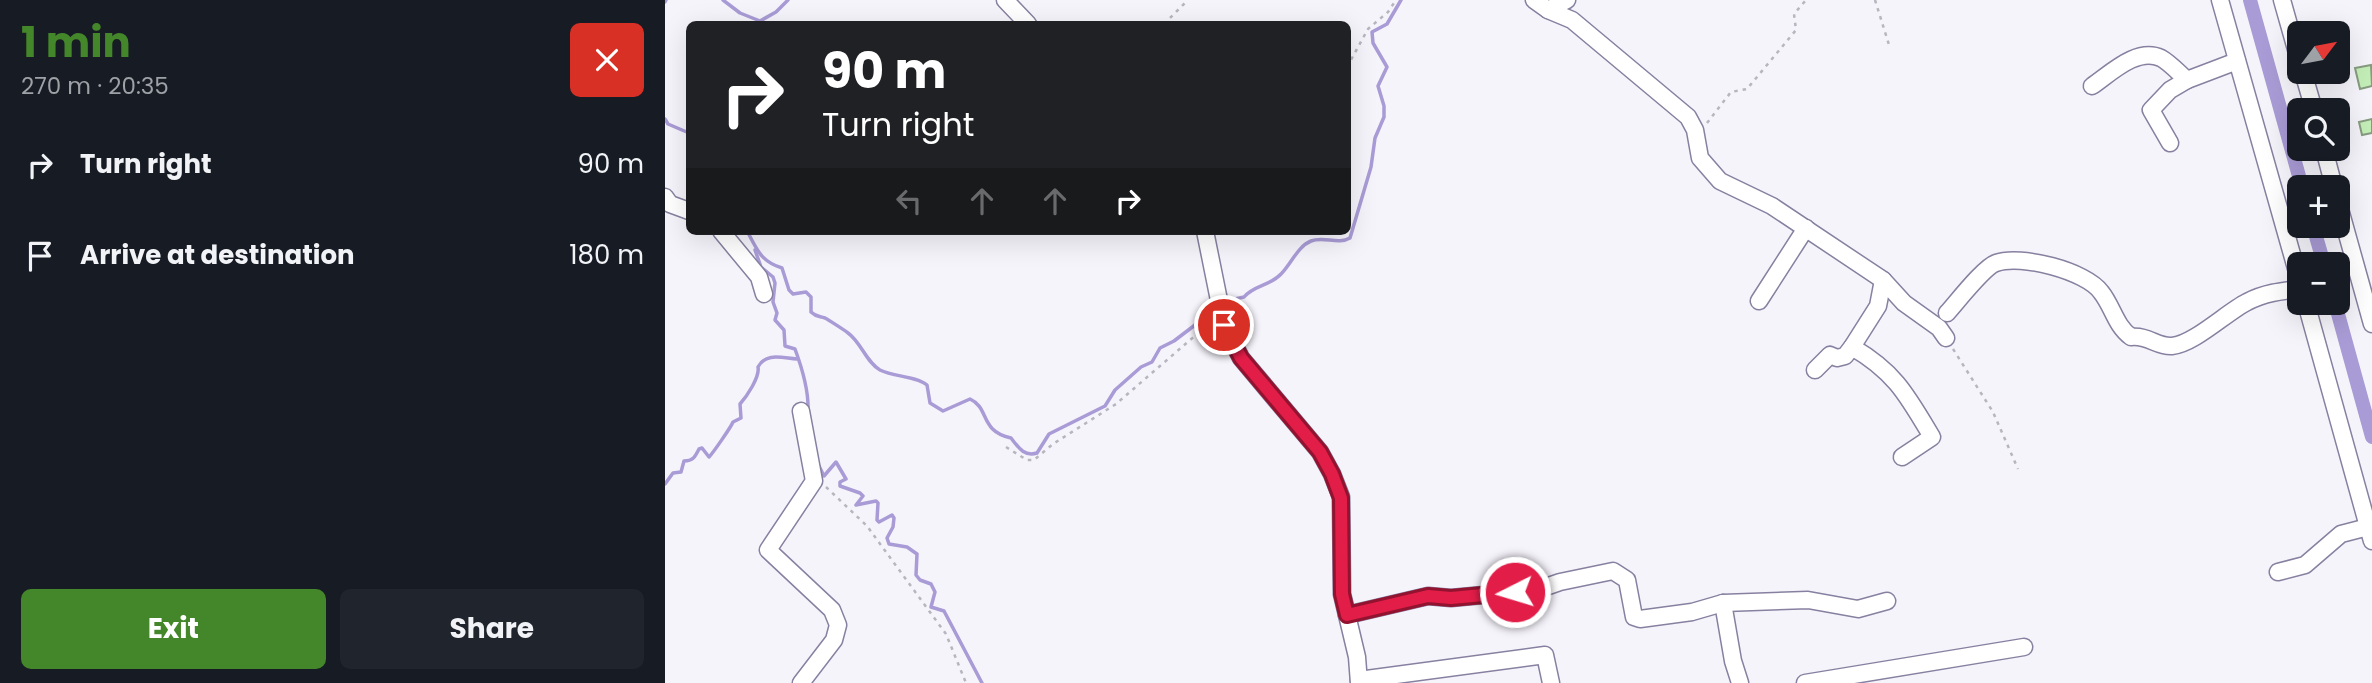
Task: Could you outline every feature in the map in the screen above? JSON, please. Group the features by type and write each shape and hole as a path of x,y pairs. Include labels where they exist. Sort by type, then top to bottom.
{"street":[{"path":"1005,0 1025,21"},
{"path":"1534,0 1548,10 1572,20 1688,117 1695,130 1700,158 1720,181 1772,206 1883,280 1904,303 1939,328 1946,338"},
{"path":"1548,10 1567,0"},
{"path":"2220,0 2291,252"},
{"path":"2282,0 2288,21"},
{"path":"2092,86 2136,57 2150,54 2163,59 2187,80"},
{"path":"2170,143 2151,110 2170,90 2187,80 2237,61"},
{"path":"665,197 670,204 686,210"},
{"path":"1759,301 1806,228"},
{"path":"724,235 759,277 764,294"},
{"path":"1206,235 1224,325 1241,358 1320,452 1341,498 1342,594 1357,657 1359,681 1545,655 1551,683"},
{"path":"2348,238 2372,324"},
{"path":"1947,313 1987,268 1996,262 2021,260 2071,271 2100,290 2122,330 2131,337 2143,336 2174,346 2207,330 2248,301 2287,290"},
{"path":"1815,370 1830,355 1837,358 1845,356 1852,347 1878,306 1883,280"},
{"path":"2278,572 2305,565 2341,534 2370,534 2309,315"},
{"path":"1852,347 1874,360 1893,377 1906,393 1932,437 1902,457"},
{"path":"801,411 814,481 768,551 832,610 838,625 834,640 801,683"},
{"path":"1347,615 1428,596 1451,598 1537,590 1560,582 1613,571 1627,580 1634,617 1640,619 1723,603 1808,600 1859,609 1887,601"},
{"path":"1723,603 1733,661 1740,683"},
{"path":"1805,683 1856,679 2024,647"}],"path":[{"path":"1167,21 1188,0"},
{"path":"1351,60 1368,29 1388,12 1396,0"},
{"path":"1688,117 1698,123 1708,123 1731,92 1747,89 1796,30 1794,14 1806,0"},
{"path":"1875,0 1890,48"},
{"path":"1006,447 1027,460 1034,460 1053,444 1117,404 1197,334 1224,325"},
{"path":"1946,338 1993,412 2018,469"},
{"path":"814,481 827,488 867,526 946,634 966,683"}],"building":[{"path":"2371,65 2372,86 2360,89 2355,68"},
{"path":"2372,119 2372,133 2362,135 2359,122"}],"waterway":[{"path":"723,0 740,13 760,21"},
{"path":"760,21 776,12 788,0"},
{"path":"1351,235 1371,167 1375,138 1384,117 1378,86 1387,67 1373,43 1372,32 1387,24 1401,0"},
{"path":"2250,0 2299,175"},
{"path":"665,119 668,124 686,132"},
{"path":"749,235 764,258 782,268 789,290 793,294 806,292 811,297 811,312 853,337 880,370 927,385 930,403 943,411 970,399 980,408 994,430 1011,438 1028,454 1037,453 1049,434 1105,406 1115,390 1141,367 1152,362 1160,348 1174,341 1202,317 1214,312"},
{"path":"1225,305 1277,278 1306,243 1316,240 1341,241 1350,238 1351,235"},
{"path":"2316,238 2321,252"},
{"path":"755,250 761,267 773,277 775,283 775,320 784,330 785,346 795,349 805,380 808,411"},
{"path":"2338,315 2372,437"},
{"path":"665,484 673,473 681,472 684,461 693,458 699,449 702,448 709,457 733,422 741,418 740,404 752,386 761,362 775,357 797,359"},
{"path":"819,466 824,476 836,462 846,479 840,482 840,486 863,496 856,505 876,501 879,522 892,515 893,527 887,538 889,544 907,547 917,554 916,575 920,580 931,584 935,592 931,607 944,611 982,683"}],"route":[{"path":"1224,325 1241,358 1320,452 1332,474 1341,498 1342,594 1347,615 1428,596 1451,598 1515,592"}]}
